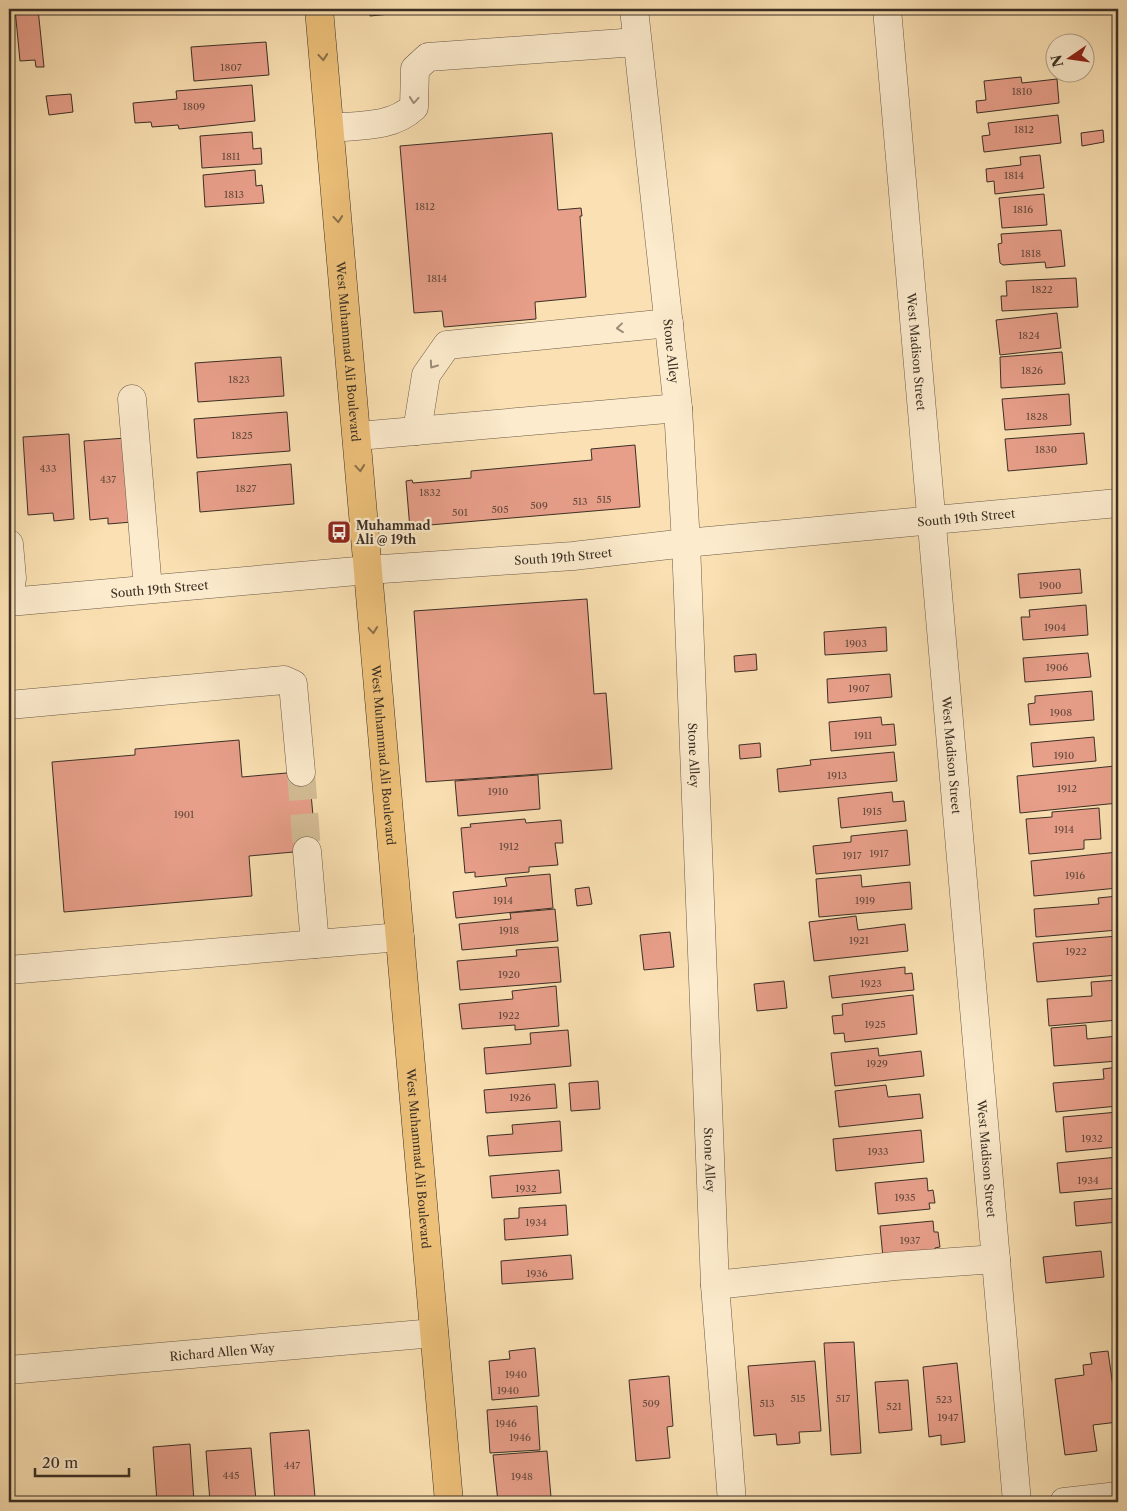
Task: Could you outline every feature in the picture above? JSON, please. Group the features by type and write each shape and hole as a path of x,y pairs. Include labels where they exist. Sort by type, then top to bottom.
{"main road":[{"name":"West Muhammad Ali Boulevard","path":"319,9 358,436 449,1502"}],"street":[{"name":"Stone Alley","path":"634,9 678,408 686,543 715,1285 732,1502"},
{"name":"West Madison Street","path":"887,9 1017,1502"},
{"path":"330,128 389,122 404,116 414,107 415,69 428,57 637,42"},
{"path":"417,431 426,376 447,345 669,323"},
{"path":"132,399 148,589"},
{"path":"358,436 678,408"},
{"name":"South 19th Street","path":"9,600 368,570 573,556 931,519 1118,503"},
{"path":"9,544 12,578 9,600"},
{"path":"9,705 284,680 293,684 301,772"},
{"path":"307,851 315,944"},
{"path":"9,970 400,937"},
{"path":"715,1285 895,1266 996,1259"},
{"name":"Richard Allen Way","path":"9,1370 434,1333"},
{"path":"1064,1502 1118,1496"}],"building":[{"path":"15,9 38,9 44,67 36,67 35,60 20,61"},
{"path":"370,9 441,9 370,16"},
{"path":"662,9 697,9 697,10 663,13"},
{"path":"9,38 11,67 9,67"},
{"path":"266,42 269,75 194,81 191,47"},
{"path":"1021,77 1022,83 1044,80 1044,82 1057,82 1059,103 977,113 976,101 986,100 984,81"},
{"path":"252,85 255,121 179,129 178,125 152,127 151,122 135,123 133,103 177,99 176,91"},
{"path":"71,94 73,112 49,115 46,96"},
{"path":"1058,115 1061,143 984,152 982,136 990,135 988,123"},
{"path":"1103,130 1104,142 1082,146 1081,133"},
{"path":"252,132 253,149 261,148 262,164 202,168 200,136"},
{"path":"552,133 558,210 581,208 586,297 535,302 536,319 444,327 442,311 414,313 400,146"},
{"path":"1040,155 1044,188 995,194 994,181 987,182 986,169 1021,165 1020,157"},
{"path":"255,170 256,186 262,185 264,203 205,207 203,175"},
{"path":"1044,194 1047,225 1002,228 999,198"},
{"path":"1061,230 1065,266 1046,268 1045,262 1003,265 1000,263 998,244 1002,243 1001,234"},
{"path":"1076,278 1078,307 1002,311 1001,296 1007,296 1006,281"},
{"path":"1057,313 1061,348 1000,355 996,320"},
{"path":"1062,352 1065,384 1001,388 1000,357"},
{"path":"281,357 284,396 198,402 195,363"},
{"path":"1069,394 1071,425 1005,430 1002,399"},
{"path":"287,412 290,451 197,458 194,419"},
{"path":"1084,433 1087,464 1008,471 1005,439"},
{"path":"69,434 74,519 54,521 53,513 28,515 23,437"},
{"path":"126,438 132,522 108,524 108,518 90,520 84,441"},
{"path":"635,445 640,507 418,526 418,528 410,529 406,481 412,480 413,483 471,478 471,471 592,460 591,449"},
{"path":"291,464 294,504 200,512 197,472"},
{"path":"1080,569 1082,593 1020,598 1018,574"},
{"path":"587,599 594,694 606,693 612,769 426,782 414,611"},
{"path":"1086,605 1088,635 1023,640 1021,617 1030,617 1029,610"},
{"path":"886,627 887,651 825,655 824,632"},
{"path":"1088,653 1091,677 1025,682 1023,658"},
{"path":"756,654 757,670 735,672 734,656"},
{"path":"890,674 892,697 828,703 827,679"},
{"path":"1092,691 1094,720 1030,725 1028,704 1035,703 1035,696"},
{"path":"881,717 882,725 894,724 896,745 831,751 829,722"},
{"path":"1094,737 1096,761 1033,767 1031,743"},
{"path":"239,740 242,777 309,771 316,850 249,856 252,896 64,912 52,762 135,755 135,749"},
{"path":"760,743 761,757 740,759 739,745"},
{"path":"894,752 897,781 779,792 777,769 811,765 810,760"},
{"path":"1115,766 1118,803 1020,813 1017,776"},
{"path":"538,775 540,809 458,816 455,781"},
{"path":"892,792 893,802 904,801 906,821 841,828 838,798"},
{"path":"1099,808 1101,839 1084,840 1084,849 1029,854 1026,819 1052,817 1052,812"},
{"path":"525,819 526,823 561,820 563,843 555,843 558,865 529,867 529,872 475,877 475,872 465,873 461,828 471,827 470,824"},
{"path":"907,830 910,865 816,874 813,846 851,842 851,836"},
{"path":"1118,852 1118,888 1034,896 1031,861"},
{"path":"550,874 553,908 456,918 453,892 507,886 505,878"},
{"path":"861,875 862,887 910,882 912,909 819,917 816,879"},
{"path":"589,887 592,904 577,906 575,889"},
{"path":"1118,896 1118,930 1036,937 1034,909 1099,904 1098,898"},
{"path":"555,909 558,941 462,950 459,924 511,919 510,913"},
{"path":"856,916 858,930 905,924 908,951 814,961 809,922"},
{"path":"670,932 674,967 644,970 640,935"},
{"path":"1118,936 1118,975 1037,982 1033,943"},
{"path":"558,947 561,982 460,990 457,961 517,956 516,950"},
{"path":"905,967 905,974 912,973 914,990 832,998 829,976"},
{"path":"1118,980 1118,1020 1049,1026 1047,999 1092,996 1091,982"},
{"path":"784,981 787,1008 757,1011 754,984"},
{"path":"556,986 559,1026 515,1030 515,1025 462,1029 459,1004 513,999 512,991"},
{"path":"913,995 917,1034 845,1042 844,1033 834,1034 832,1016 843,1015 842,1004"},
{"path":"1086,1025 1087,1039 1118,1036 1118,1061 1054,1066 1051,1028"},
{"path":"568,1030 571,1066 486,1074 484,1048 531,1044 530,1033"},
{"path":"878,1048 879,1056 921,1051 924,1076 835,1086 831,1053"},
{"path":"1118,1067 1118,1106 1056,1112 1053,1083 1104,1079 1103,1069"},
{"path":"598,1081 600,1109 571,1111 569,1083"},
{"path":"555,1084 557,1108 486,1113 484,1090"},
{"path":"886,1085 888,1097 920,1094 923,1118 839,1127 835,1091"},
{"path":"1118,1112 1118,1147 1066,1152 1063,1117"},
{"path":"560,1121 562,1151 489,1156 487,1136 513,1134 512,1125"},
{"path":"921,1130 924,1162 836,1171 833,1139"},
{"path":"1118,1157 1118,1188 1060,1193 1057,1163"},
{"path":"559,1170 561,1193 492,1198 490,1176"},
{"path":"927,1178 928,1191 933,1190 935,1203 929,1203 930,1209 878,1214 875,1183"},
{"path":"1118,1198 1118,1222 1076,1226 1074,1202"},
{"path":"566,1205 568,1235 505,1240 504,1219 519,1218 519,1208"},
{"path":"933,1221 934,1232 938,1232 940,1247 935,1248 936,1253 883,1258 880,1226"},
{"path":"1101,1251 1104,1277 1046,1283 1043,1257"},
{"path":"571,1255 573,1279 502,1284 501,1261"},
{"path":"854,1342 861,1453 831,1455 824,1343"},
{"path":"535,1348 539,1396 492,1400 489,1361 510,1359 509,1351"},
{"path":"1108,1351 1118,1422 1093,1425 1097,1451 1065,1455 1055,1379 1084,1375 1083,1365 1092,1364 1090,1353"},
{"path":"815,1361 821,1431 799,1432 800,1443 791,1444 777,1445 776,1434 754,1436 748,1366"},
{"path":"957,1363 965,1442 941,1445 941,1435 929,1437 923,1367"},
{"path":"669,1376 673,1426 667,1427 670,1458 636,1461 629,1380"},
{"path":"908,1380 912,1430 879,1433 875,1382"},
{"path":"537,1406 540,1450 490,1453 487,1410"},
{"path":"309,1430 315,1497 300,1498 301,1502 275,1502 270,1433"},
{"path":"190,1444 194,1502 157,1502 153,1447"},
{"path":"251,1448 256,1500 210,1502 206,1451"},
{"path":"547,1451 551,1497 498,1502 493,1455"}],"tunnel":[{"path":"301,772 307,851"}],"place":[{"name":"Muhammad Ali @ 19th","path":"339,532"}]}
